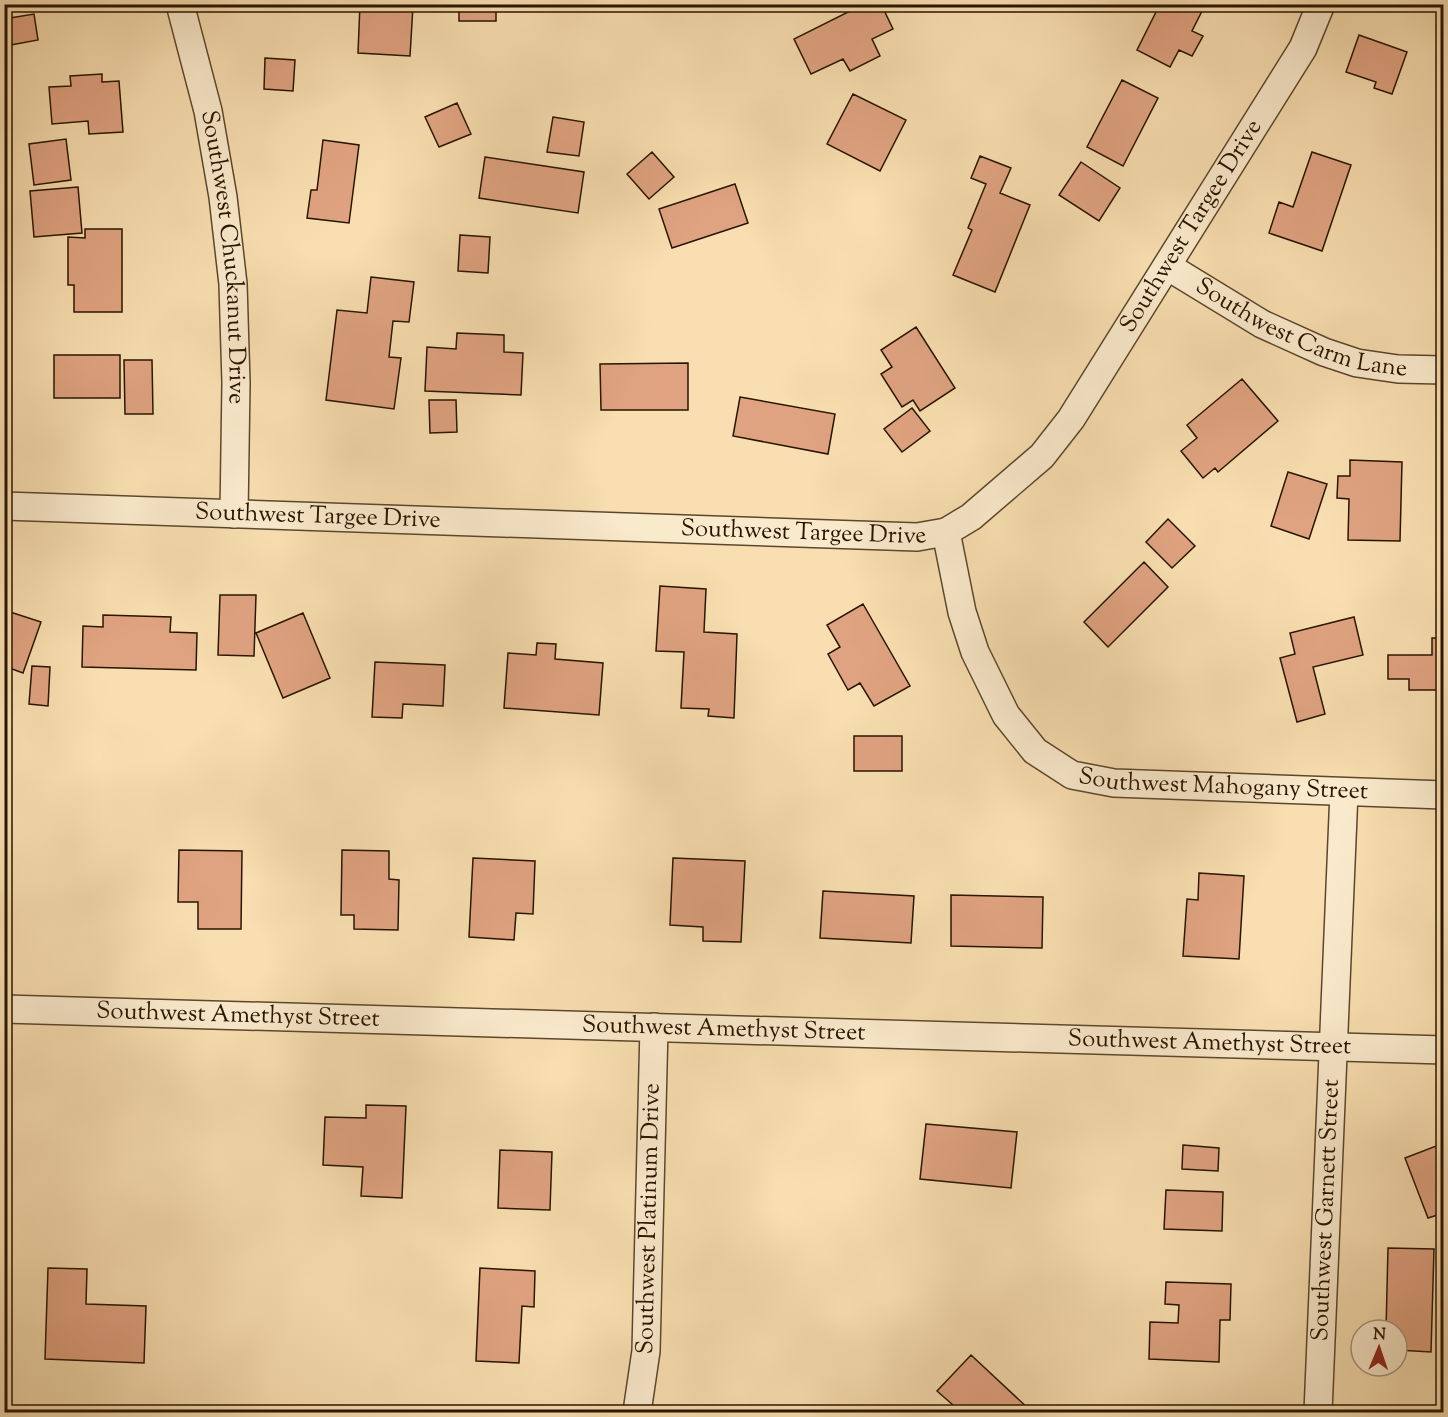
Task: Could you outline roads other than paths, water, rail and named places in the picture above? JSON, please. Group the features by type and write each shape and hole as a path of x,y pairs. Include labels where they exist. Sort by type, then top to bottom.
{"street":[{"name":"Southwest Chuckanut Drive","path":"180,4 208,111 223,197 233,284 236,383 234,514"},
{"name":"Southwest Targee Drive","path":"4,506 917,537 946,532 971,517 1042,456 1071,419 1303,48 1321,4"},
{"name":"Southwest Carm Lane","path":"1167,266 1262,324 1324,352 1357,363 1398,369 1443,370"},
{"name":"Southwest Mahogany Street","path":"946,532 962,612 975,652 1006,715 1035,751 1072,775 1114,783 1443,795"},
{"name":"Southwest Garnett Street","path":"1318,1413 1344,792"},
{"name":"Southwest Amethyst Street","path":"4,1009 1443,1050"},
{"name":"Southwest Platinum Drive","path":"637,1413 646,1351 654,1027"}]}
